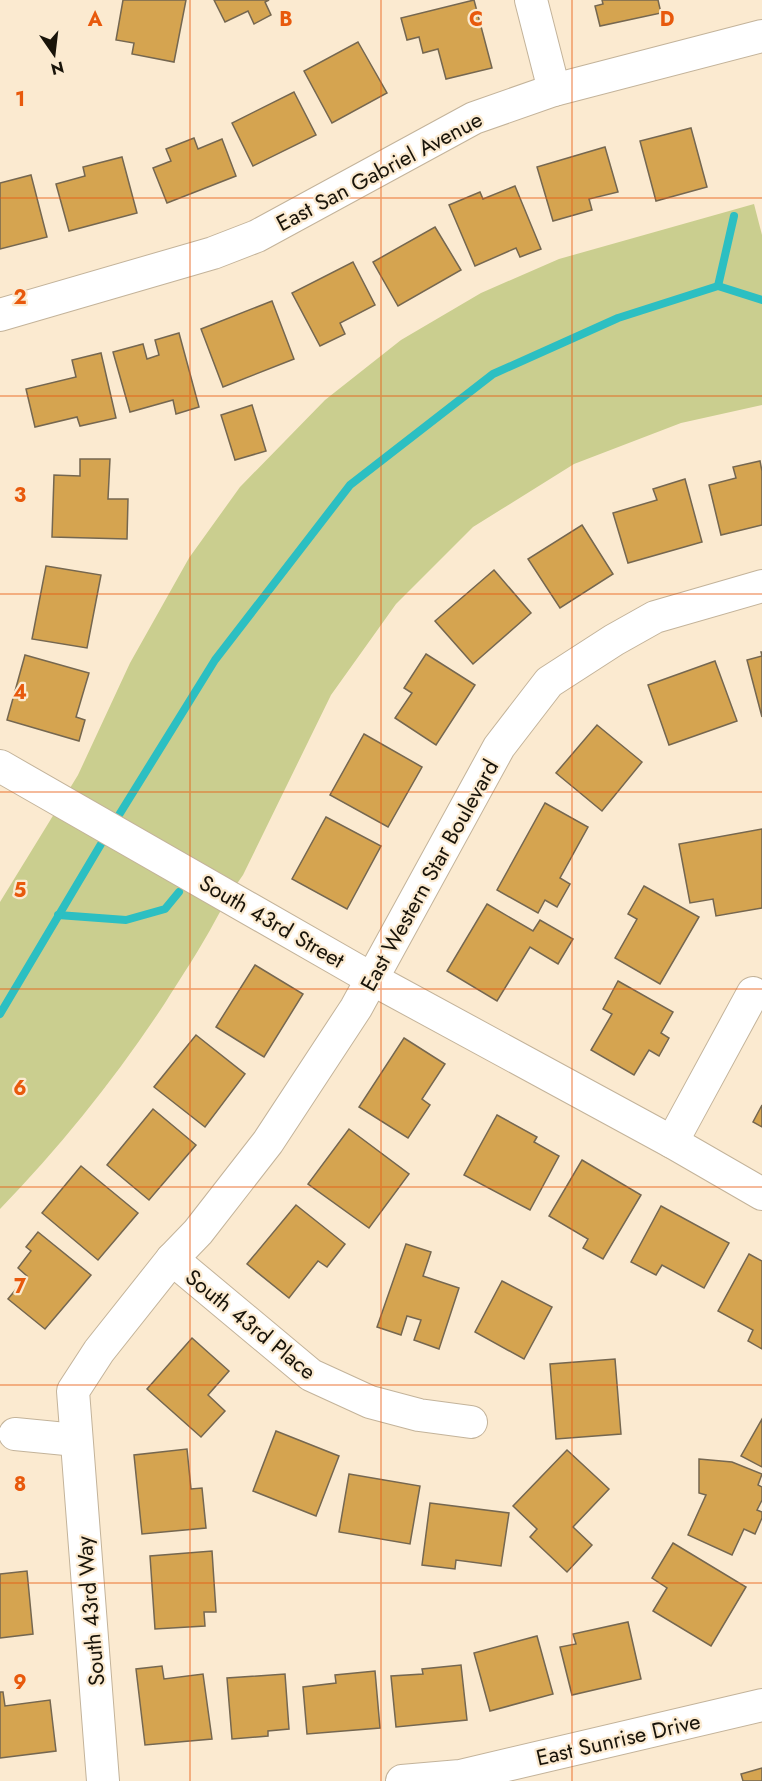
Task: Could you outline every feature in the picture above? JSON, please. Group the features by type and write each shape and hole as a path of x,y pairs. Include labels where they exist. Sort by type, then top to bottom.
{"street":[{"path":"531,0 554,90"},
{"name":"East San Gabriel Avenue","path":"0,315 224,249 257,236 474,118 554,90 762,36"},
{"name":"East Western Star Boulevard","path":"172,1259 198,1232 268,1142 356,1008 499,747 549,682 614,640 655,617 762,586"},
{"name":"South 43rd Street","path":"0,766 372,979 672,1142 762,1194"},
{"path":"672,1142 753,993"},
{"name":"South 43rd Place","path":"172,1259 311,1375 370,1402 419,1415 471,1422"},
{"name":"South 43rd Way","path":"103,1781 73,1391 99,1351 172,1259"},
{"path":"15,1434 76,1440"},
{"name":"East Sunrise Drive","path":"402,1781 460,1776 762,1705"}],"green space":[{"path":"754,204 762,235 762,405 681,423 574,464 473,527 396,604 331,695 243,875 165,1003 128,1057 87,1110 0,1209 0,902 78,775 130,663 189,558 240,487 325,400 401,340 481,293 559,259"}],"building":[{"path":"123,0 186,0 174,62 132,54 134,43 116,40"},
{"path":"214,0 269,0 265,2 271,15 254,24 248,11 225,22"},
{"path":"474,0 492,68 446,79 438,49 423,53 419,37 407,40 401,18"},
{"path":"602,0 658,0 661,13 600,26 595,6 603,4"},
{"path":"358,42 387,93 332,123 304,71"},
{"path":"294,92 316,135 253,166 232,123"},
{"path":"691,128 707,187 656,201 640,141"},
{"path":"194,138 198,149 222,139 236,176 167,203 153,168 171,161 166,149"},
{"path":"605,147 618,192 589,199 592,210 553,221 537,167"},
{"path":"122,157 137,213 69,231 56,184 85,176 83,167"},
{"path":"31,175 47,237 0,249 0,183"},
{"path":"515,186 541,249 520,257 516,248 475,266 449,205 480,192 483,199"},
{"path":"435,227 461,270 398,306 373,262"},
{"path":"353,262 375,305 340,323 345,334 320,346 292,293"},
{"path":"272,301 294,359 223,387 201,329"},
{"path":"179,333 199,407 176,414 173,400 130,412 113,352 143,344 147,359 159,355 155,340"},
{"path":"101,353 116,418 80,426 77,417 35,427 26,389 76,377 72,360"},
{"path":"252,405 266,451 235,460 221,415"},
{"path":"80,459 110,459 108,499 128,499 127,539 52,537 54,475 80,476"},
{"path":"760,461 762,525 721,535 709,485 736,478 733,467"},
{"path":"685,479 702,542 628,563 613,513 657,500 653,489"},
{"path":"582,525 613,574 560,608 528,559"},
{"path":"46,566 101,575 87,648 32,639"},
{"path":"494,570 531,613 473,664 435,621"},
{"path":"426,654 475,685 436,745 395,718 412,693 404,688"},
{"path":"25,655 89,673 76,717 85,720 79,741 7,720"},
{"path":"762,656 762,717 747,660"},
{"path":"715,661 737,721 669,745 648,685"},
{"path":"597,725 642,762 602,811 556,773"},
{"path":"364,734 422,767 388,827 330,795"},
{"path":"545,803 588,827 560,878 570,884 557,907 545,900 538,913 497,890"},
{"path":"326,817 381,846 347,909 292,879"},
{"path":"762,829 762,908 716,916 713,899 690,903 679,844"},
{"path":"644,886 699,917 660,984 615,958 637,919 628,914"},
{"path":"487,904 533,931 540,920 573,939 558,964 530,947 497,1001 447,971"},
{"path":"255,965 303,994 264,1057 216,1027"},
{"path":"618,981 673,1012 661,1033 669,1038 659,1056 649,1050 634,1075 591,1050 612,1014 603,1009"},
{"path":"196,1035 245,1074 205,1127 154,1087"},
{"path":"404,1038 445,1064 422,1099 430,1105 408,1138 359,1107"},
{"path":"762,1105 762,1127 753,1122"},
{"path":"153,1109 196,1145 149,1200 107,1165"},
{"path":"497,1115 537,1137 534,1142 559,1156 530,1210 464,1175"},
{"path":"349,1129 409,1174 369,1228 308,1184"},
{"path":"582,1160 641,1195 603,1259 583,1248 588,1239 549,1216"},
{"path":"81,1166 138,1213 98,1260 42,1213"},
{"path":"296,1205 345,1244 327,1267 318,1261 289,1298 247,1264"},
{"path":"661,1206 729,1243 704,1288 662,1265 656,1275 631,1262"},
{"path":"38,1232 91,1275 45,1329 8,1299 27,1276 18,1268 31,1251 26,1247"},
{"path":"406,1244 431,1252 423,1276 459,1288 439,1349 414,1340 421,1320 407,1316 401,1335 377,1327"},
{"path":"749,1254 762,1261 762,1349 748,1341 753,1330 718,1311"},
{"path":"502,1281 552,1307 524,1359 475,1332"},
{"path":"192,1338 229,1371 208,1395 225,1411 201,1437 147,1389"},
{"path":"615,1359 621,1434 556,1439 550,1364"},
{"path":"762,1419 762,1467 741,1456"},
{"path":"276,1431 339,1456 316,1516 253,1491"},
{"path":"187,1449 191,1489 202,1488 206,1528 142,1534 134,1455"},
{"path":"567,1450 609,1489 573,1527 592,1545 567,1572 530,1537 537,1529 513,1506"},
{"path":"699,1459 732,1462 762,1474 758,1485 762,1487 762,1500 757,1510 762,1512 762,1518 755,1534 744,1529 732,1555 688,1535 706,1495 699,1493"},
{"path":"349,1474 420,1486 410,1544 339,1532"},
{"path":"430,1503 509,1513 501,1566 456,1560 455,1569 422,1565"},
{"path":"673,1543 746,1587 711,1646 653,1611 667,1588 652,1578"},
{"path":"212,1551 216,1612 204,1612 205,1626 155,1629 150,1556"},
{"path":"27,1571 33,1634 0,1638 0,1574"},
{"path":"628,1622 641,1679 572,1695 560,1647 576,1644 573,1634"},
{"path":"537,1636 553,1694 490,1711 474,1653"},
{"path":"461,1665 467,1720 396,1727 391,1676 423,1674 422,1669"},
{"path":"162,1666 164,1679 203,1674 212,1739 145,1745 136,1669"},
{"path":"375,1671 380,1728 307,1734 303,1687 336,1683 335,1675"},
{"path":"285,1674 289,1729 268,1731 268,1736 232,1739 227,1678"},
{"path":"0,1692 3,1692 5,1706 50,1700 56,1751 0,1758"},
{"path":"762,1768 762,1781 743,1781 741,1774"}],"waterway":[{"path":"718,286 734,216"},
{"path":"114,823 215,660 350,485 493,374 618,318 718,286 762,300"},
{"path":"0,1014 107,834"},
{"path":"58,915 126,920 165,909 179,892"}]}
